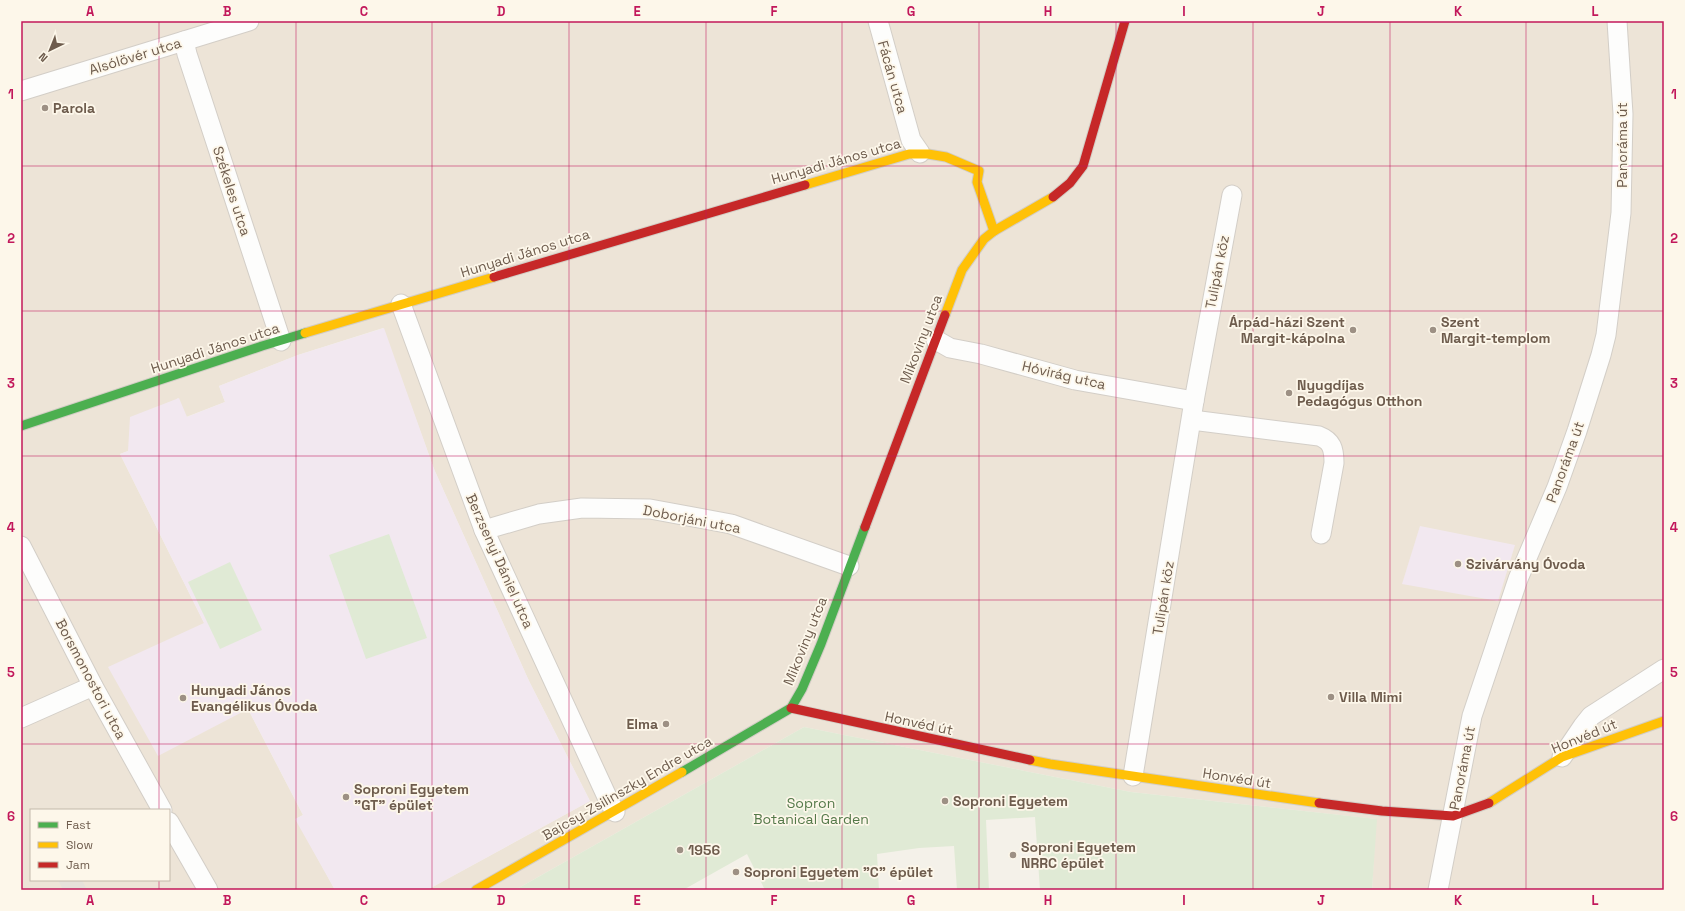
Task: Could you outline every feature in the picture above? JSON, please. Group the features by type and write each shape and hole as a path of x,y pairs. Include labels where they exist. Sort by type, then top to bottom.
{"street":[{"name":"Alsólövér utca","path":"21,91 249,21"},
{"name":"Fácán utca","path":"878,21 911,140 920,153"},
{"name":"Mikoviny utca","path":"791,708 802,689 962,270 984,239 994,231 1056,195 1070,184 1083,166 1125,21"},
{"name":"Panoráma út","path":"1438,890 1472,716 1484,676 1518,579 1557,487 1575,438 1606,335 1621,213 1623,114 1617,21"},
{"name":"Székeles utca","path":"184,41 281,341"},
{"name":"Hunyadi János utca","path":"21,426 281,341 401,304 893,158 920,153 947,157 963,162 979,171 977,182 994,231"},
{"name":"Tulipán köz","path":"1133,776 1194,401 1232,195"},
{"name":"Berzsenyi Dániel utca","path":"401,304 484,530 615,812"},
{"name":"Hóvirág utca","path":"936,340 950,348 980,354 1075,380 1194,401"},
{"path":"1192,420 1326,438 1331,444 1334,452 1334,463 1321,534"},
{"name":"Doborjáni utca","path":"484,530 539,514 582,508 650,509 731,524 849,566"},
{"name":"Borsmonostori utca","path":"21,546 93,686 161,809"},
{"path":"1562,757 1591,716 1664,669"},
{"path":"21,718 93,686"},
{"name":"Honvéd út","path":"791,708 1050,764 1284,800 1382,811 1453,816 1489,803 1562,757 1664,721"},
{"name":"Bajcsy-Zsilinszky Endre utca","path":"476,890 615,812 791,708"},
{"path":"170,824 208,890"}],"shaded area":[{"path":"21,21 1664,21 1664,890 1372,890 1376,819 1131,792 804,727 515,890 427,890 590,801 529,681 434,469 383,328 298,355 219,386 225,402 186,417 178,398 128,451 120,454 222,659 303,815 296,819 335,890 21,890"},
{"path":"384,328 434,469 529,681 590,801 427,890 335,890 295,819 303,815 248,709 158,756 108,667 204,623 120,454 128,451 130,417 179,398 187,417 225,402 219,386 298,355"},
{"name":"Szivárvány Óvoda","path":"1420,526 1515,545 1498,601 1402,584"},
{"path":"58,881 82,881 87,890 63,890"}],"green space":[{"path":"389,534 427,638 366,659 329,555"},
{"path":"230,562 262,630 220,649 188,582"},
{"name":"Sopron Botanical Garden","path":"804,727 1131,792 1377,819 1372,890 1040,890 1035,817 986,820 989,890 957,890 954,846 919,848 877,854 879,890 765,890 747,854 683,890 515,890"}],"traffic: fast":[{"path":"21,426 305,333"},
{"path":"682,772 791,708 802,689 821,644 865,527"}],"traffic: slow":[{"path":"805,185 909,154 928,154 946,157 979,171 977,182 994,231"},
{"path":"945,315 962,270 984,239 994,231 1053,197"},
{"path":"305,333 494,277"},
{"path":"1489,803 1562,757 1664,721"},
{"path":"1030,760 1319,803"},
{"path":"476,890 682,772"}],"traffic: jam":[{"path":"1053,197 1070,183 1083,166 1125,21"},
{"path":"494,277 805,185"},
{"path":"865,527 945,315"},
{"path":"791,708 1030,760"},
{"path":"1319,803 1382,811 1453,816 1489,803"}],"place":[{"name":"Parola","path":"45,108"},
{"name":"Árpád-házi Szent Margit-kápolna","path":"1353,330"},
{"name":"Szent Margit-templom","path":"1433,330"},
{"name":"Nyugdíjas Pedagógus Otthon","path":"1289,393"},
{"name":"Szivárvány Óvoda","path":"1458,564"},
{"name":"Villa Mimi","path":"1331,697"},
{"name":"Hunyadi János Evangélikus Óvoda","path":"183,698"},
{"name":"Elma","path":"666,724"},
{"name":"Soproni Egyetem \"GT\" épület","path":"346,797"},
{"name":"Soproni Egyetem","path":"945,801"},
{"name":"1956","path":"680,850"},
{"name":"Soproni Egyetem NRRC épület","path":"1013,855"},
{"name":"Soproni Egyetem \"C\" épület","path":"736,872"}]}
